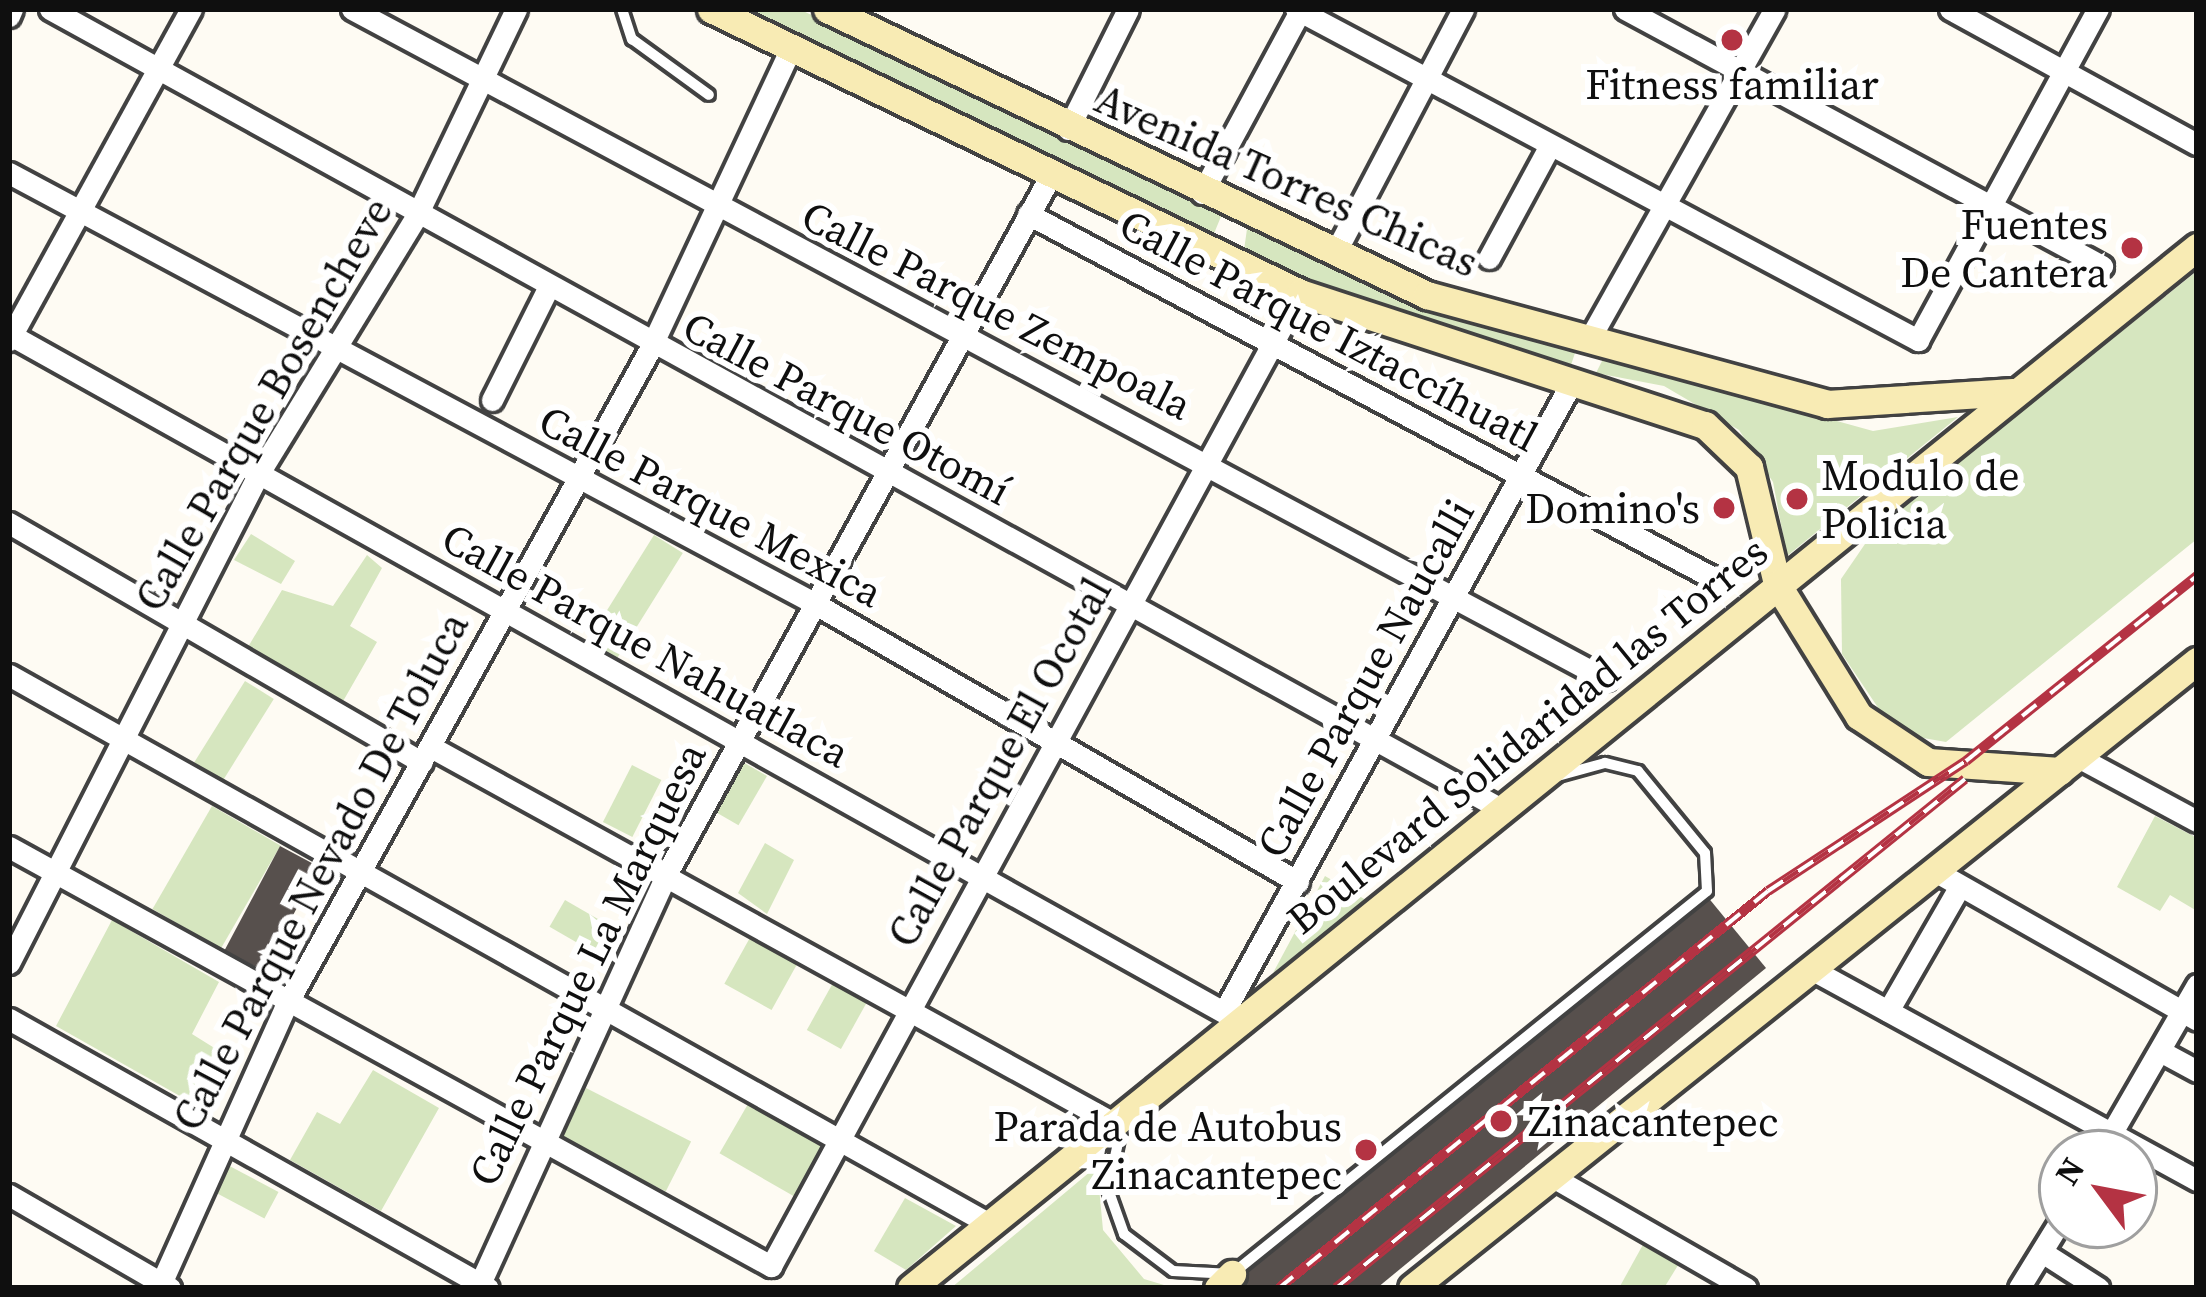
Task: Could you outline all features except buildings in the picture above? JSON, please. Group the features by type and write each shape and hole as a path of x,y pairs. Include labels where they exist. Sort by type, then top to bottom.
{"main road":[{"path":"711,9 1300,293 1676,412 1732,446 1765,500 1777,584 1825,673 1904,752 1958,770 2069,764"},
{"name":"Avenida Torres Chicas","path":"826,9 1202,193 1426,295 1827,404 1902,407 2016,392"},
{"path":"1221,255 1240,211"},
{"name":"Boulevard Solidaridad las Torres","path":"911,1288 1124,1118 1234,1016 1503,809 2197,248"},
{"path":"1572,382 1590,338"},
{"path":"1412,1288 2196,663"}],"street":[{"name":"Calle Parque Otomí","path":"50,9 546,292 886,468 1503,809"},
{"path":"10,336 191,9"},
{"name":"Calle Parque Zempoala","path":"352,9 716,208 1209,464 1606,679"},
{"name":"Calle Parque Bosencheve","path":"9,964 259,473 416,217 516,9"},
{"path":"1335,253 1463,9"},
{"path":"1625,9 2102,266"},
{"path":"1590,338 1669,206 1775,9"},
{"path":"1950,9 2068,68 2197,144"},
{"path":"1202,193 1298,10 1914,338 1924,338 2098,9"},
{"path":"1068,129 1118,12"},
{"name":"Calle Parque Nevado De Toluca","path":"163,1286 219,1137 285,1006 650,349 791,48"},
{"path":"1489,258 1550,145"},
{"name":"Calle Parque Mexica","path":"9,173 335,354 812,602 1298,882"},
{"name":"Calle Parque La Marquesa","path":"482,1286 542,1140 668,871 1052,173"},
{"name":"Calle Parque Iztaccíhuatl","path":"1028,214 1721,582"},
{"path":"492,400 546,292"},
{"name":"Calle Parque El Ocotal","path":"542,1140 767,1266 1300,293"},
{"name":"Calle Parque Nahuatlaca","path":"10,336 502,614 738,738 1234,1016"},
{"name":"Calle Parque Naucalli","path":"1234,1016 1298,882 1572,382"},
{"path":"9,523 182,625 426,754 668,871 909,1006 1124,1118"},
{"path":"9,675 991,1225"},
{"path":"2069,764 2197,820"},
{"path":"9,847 285,1006 542,1140"},
{"path":"1935,871 2189,1015"},
{"path":"1888,1011 1960,886"},
{"path":"1813,970 2081,1129"},
{"path":"2115,1129 2160,1051 2189,1015 2197,985"},
{"path":"9,1019 482,1286"},
{"path":"2160,1051 2197,1071"},
{"path":"2158,1165 2197,1180"},
{"path":"1550,1176 1746,1288"},
{"path":"9,1195 163,1286"},
{"path":"2019,1288 2044,1249"},
{"path":"2042,1252 2098,1288"}],"lane":[{"path":"622,9 632,39 709,94"},
{"path":"1124,1118 1107,1172 1124,1234 1173,1271 1225,1281 1707,891 1705,853 1638,771 1605,763 1535,783"}],"green space":[{"path":"744,9 799,9 1049,129 1222,214 1213,236"},
{"path":"1247,229 1430,304 1577,347 1571,365 1426,330 1244,250"},
{"path":"2197,271 2197,539 1946,742 1895,733 1842,654 1841,579 1876,528"},
{"path":"1604,357 1873,431 1958,417 1787,556 1773,482 1739,430 1664,386 1596,373"},
{"path":"251,534 295,561 281,584 234,560"},
{"path":"654,535 683,553 614,662 586,644"},
{"path":"367,555 382,568 350,626 377,642 342,703 248,647 282,590 333,606"},
{"path":"245,681 274,699 223,780 194,762"},
{"path":"741,761 767,776 738,825 712,810"},
{"path":"632,765 661,780 632,837 603,822"},
{"path":"212,806 280,846 221,949 152,909"},
{"path":"2155,816 2197,838 2197,911 2170,895 2160,911 2117,887"},
{"path":"765,843 794,860 767,914 738,893"},
{"path":"1325,876 1366,900 1273,973"},
{"path":"565,900 620,932 605,959 550,927"},
{"path":"112,920 219,982 192,1034 216,1049 187,1100 56,1026"},
{"path":"752,934 799,960 772,1010 724,984"},
{"path":"834,981 868,1000 841,1049 807,1030"},
{"path":"373,1070 439,1108 381,1211 290,1160 317,1112 340,1124"},
{"path":"586,1088 691,1142 666,1191 561,1138"},
{"path":"748,1104 825,1148 797,1198 720,1153"},
{"path":"222,1162 279,1192 264,1219 208,1188"},
{"path":"1097,1166 1103,1230 1144,1279 1174,1288 951,1288"},
{"path":"905,1198 956,1226 906,1270 874,1251"},
{"path":"1645,1241 1680,1262 1664,1288 1619,1288"}],"railway":[{"path":"1279,1288 1768,891 1966,761 2197,576"},
{"path":"1336,1288 1965,779"}],"place":[{"name":"Fitness familiar","path":"1732,40"},
{"name":"Fuentes De Cantera","path":"2132,248"},
{"name":"Modulo de Policia","path":"1797,499"},
{"name":"Domino's","path":"1724,508"},
{"name":"Zinacantepec","path":"1501,1121"},
{"name":"Parada de Autobus Zinacantepec","path":"1366,1150"}]}
